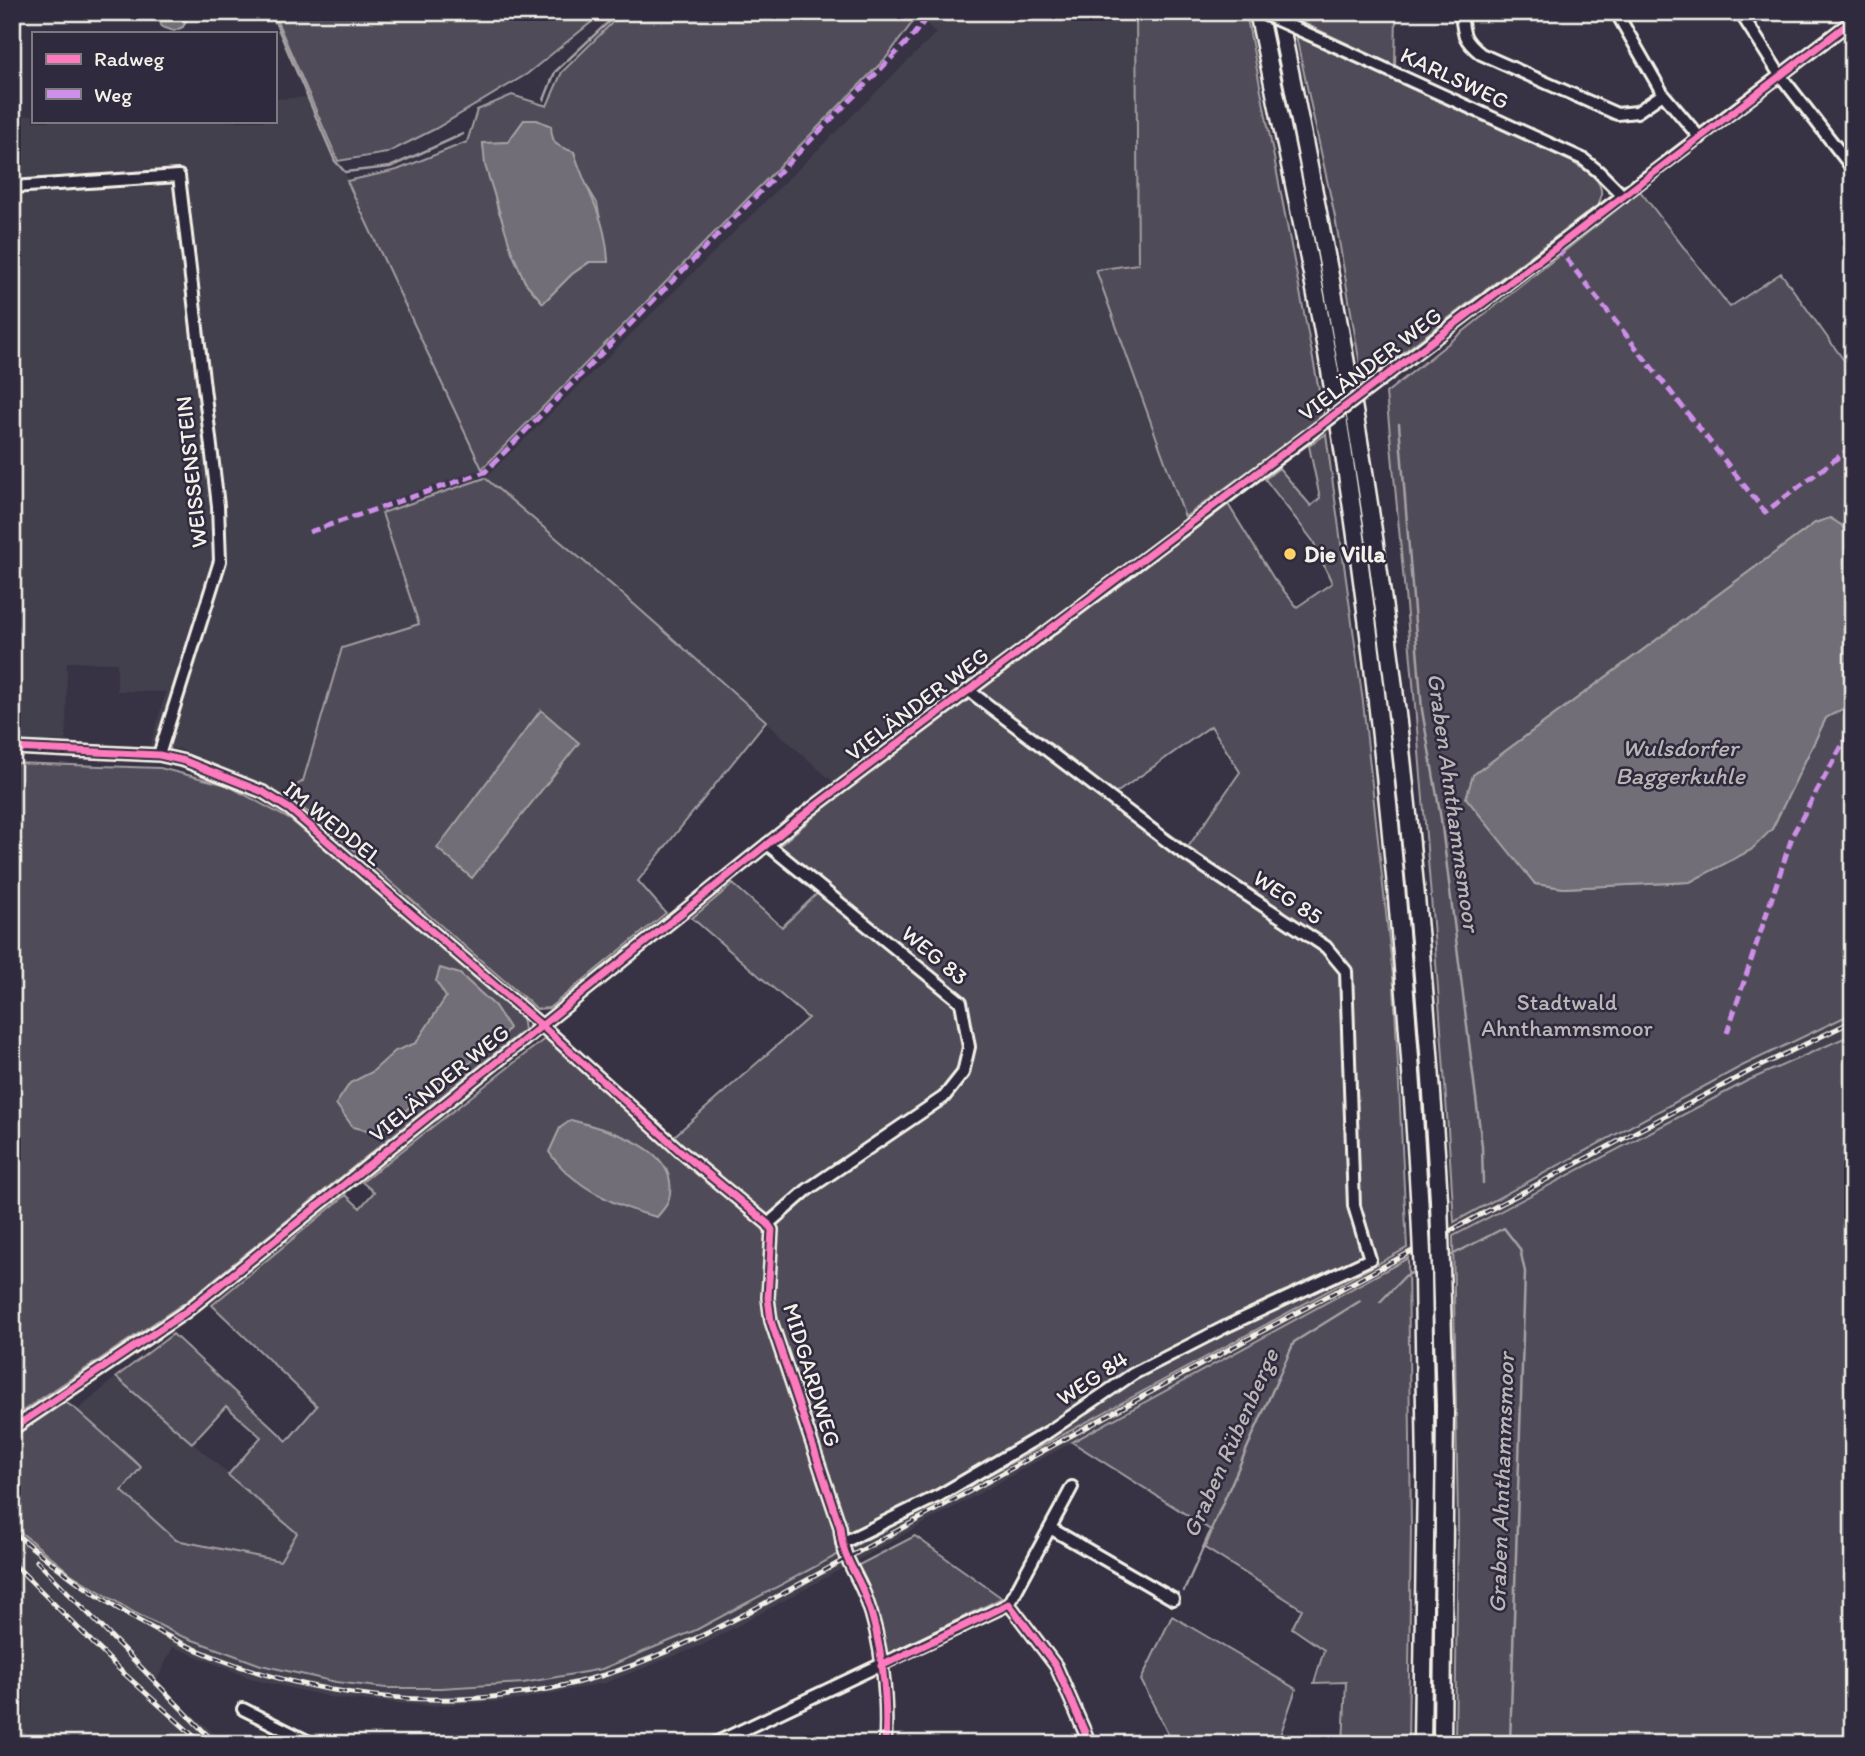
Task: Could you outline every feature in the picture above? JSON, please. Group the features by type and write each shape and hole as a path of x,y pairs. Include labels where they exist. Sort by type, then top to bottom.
{"highway":[{"path":"1259,12 1303,221 1342,443 1367,625 1401,939 1423,1275 1426,1474 1422,1744"},
{"path":"1278,12 1319,212 1377,559 1412,856 1439,1200 1445,1406 1441,1744"}],"street":[{"name":"KARLSWEG","path":"1259,12 1583,159 1623,197"},
{"path":"1461,12 1463,36 1481,54 1617,114 1637,112 1663,94"},
{"path":"1616,12 1663,94 1700,138"},
{"path":"1740,12 1780,75 1853,170"},
{"name":"VIELÄNDER WEG","path":"12,1429 187,1311 767,844 1853,20"},
{"name":"WEISSENSTEIN","path":"12,187 179,176 218,506 220,561 159,755"},
{"name":"WEG 85","path":"968,690 1176,848 1326,947 1346,971 1354,1206 1370,1259"},
{"name":"IM WEDDEL","path":"12,748 159,755 185,761 262,792 290,809 542,1026"},
{"name":"WEG 83","path":"767,844 961,1002 969,1046 963,1073 944,1097 807,1190 768,1224"},
{"path":"542,1026 680,1151 768,1224"},
{"name":"MIDGARDWEG","path":"768,1224 772,1230 768,1298 771,1321 841,1527 846,1559 866,1598 881,1666 885,1744"},
{"name":"WEG 84","path":"842,1542 940,1495 1048,1432 1133,1374 1225,1327 1370,1259"},
{"path":"713,1744 1009,1604 1072,1487"},
{"path":"1050,1528 1173,1599"},
{"path":"1009,1604 1056,1666 1090,1744"},
{"path":"243,1709 313,1744"}],"shaded area":[{"path":"949,12 1136,12 1138,264 1097,271 1185,517 833,782 619,591 485,478 936,33 926,23 938,16 949,16"},
{"path":"310,97 482,469 380,504 419,624 342,649 303,781 283,795 180,749 150,746 166,692 117,691 117,663 67,662 66,741 12,741 12,117 32,115 32,122 276,122 276,99"},
{"path":"1853,1013 1853,1034 1747,1081 1408,1258 703,1645 605,1683 520,1700 430,1706 334,1698 255,1680 173,1647 156,1682 226,1744 12,1744 12,1525 71,1574 135,1613 179,1635 261,1665 336,1682 386,1688 696,1630 941,1501 1742,1066"},
{"path":"116,1377 297,1533 280,1562 176,1540 122,1490 140,1467 78,1410"}],"green space":[{"path":"12,12 21,12 14,117 12,117"},
{"path":"273,12 604,12 527,74 435,129 387,153 338,161"},
{"path":"623,12 920,12 886,58 482,469 347,181 397,170 467,142 477,110 512,95 547,106 562,72","holes":["524,120 551,138 556,146 574,152 582,178 597,203 608,261 590,262 572,274 543,303 525,282 512,252 498,210 483,144 508,142"]},
{"path":"1136,12 1246,13 1324,416 1185,517 1096,270 1138,264"},
{"path":"1292,12 1396,12 1395,66 1293,18"},
{"path":"1296,36 1570,161 1595,178 1601,189 1599,204 1363,383 1335,217"},
{"name":"Stadtwald Ahnthammsmoor","path":"1640,191 1730,307 1781,273 1853,373 1853,540 1841,525 1830,518 1815,523 1473,775 1535,884 1564,888 1690,882 1772,829 1826,718 1853,703 1853,1013 1742,1066 1454,1222 1424,807 1386,393"},
{"path":"1326,434 1363,702 1394,986 1407,1248 852,1547 776,1323 773,1275 775,1220 672,1138 808,1018 692,918 733,884 782,927 824,887 779,846 849,787 1226,501 1274,579 1297,607 1332,583 1313,541 1265,479 1279,468 1311,506 1320,498 1309,446","holes":["1211,726 1240,772 1188,847 1115,794"]},
{"path":"485,478 619,591 766,721 638,881 666,913 549,1008 537,1009 317,818 283,795 303,781 342,648 419,624 382,513"},
{"path":"12,763 160,768 227,785 291,820 522,1016 524,1030 187,1301 12,1418"},
{"path":"1853,1034 1853,1744 1455,1744 1458,1523 1453,1236 1747,1081"},
{"path":"547,1037 765,1229 763,1296 769,1324 841,1553 696,1630 602,1669 523,1683 386,1688 336,1682 261,1665 179,1635 135,1613 71,1574 12,1525 12,1438 65,1402 141,1467 122,1491 176,1540 280,1561 297,1533 228,1475 261,1437 226,1406 192,1443 116,1377 173,1334 287,1441 317,1406 212,1305 346,1195 360,1208 374,1192 362,1182"},
{"path":"1408,1258 1411,1529 1408,1744 1343,1744 1346,1682 1314,1683 1324,1650 1292,1628 1302,1609 1205,1548 1212,1531 1072,1442"},
{"path":"915,1536 1002,1598 884,1656 871,1596 855,1567"},
{"path":"1172,1616 1296,1689 1277,1744 1173,1744 1141,1680"}],"water":[{"path":"156,12 190,12 183,27 174,31 162,27"},
{"path":"524,120 537,120 551,126 556,144 574,152 600,218 608,262 589,262 572,274 543,303 525,282 512,252 485,165 483,143 508,142"},
{"name":"Wulsdorfer Baggerkuhle","path":"1830,518 1841,525 1853,540 1853,703 1826,718 1772,829 1751,850 1690,882 1564,888 1535,884 1466,798 1473,775 1815,523"},
{"path":"541,710 579,743 472,878 437,848"},
{"path":"440,968 460,974 495,1006 509,1028 474,1060 418,1098 396,1121 375,1132 353,1127 336,1104 350,1083 372,1072 395,1051 416,1043 446,997 436,981"},
{"path":"571,1120 603,1129 638,1144 664,1166 670,1181 669,1199 657,1217 627,1208 597,1194 559,1164 549,1152 560,1128"}],"waterway":[{"path":"271,12 335,161 345,172 390,167 463,134"},
{"path":"544,100 555,72 619,12"},
{"name":"Graben Ahnthammsmoor","path":"1399,424 1422,710 1441,819 1482,1146 1483,1183"},
{"name":"Graben Ahnthammsmoor","path":"1448,1257 1504,1228 1520,1249 1525,1272 1510,1744"},
{"name":"Graben Rübenberge","path":"1380,1302 1405,1276 1416,1271"},
{"name":"Graben Rübenberge","path":"1184,1591 1294,1342 1360,1301"}],"railway":[{"path":"12,1531 90,1590 153,1629 225,1661 277,1678 331,1690 386,1697 441,1699 496,1696 550,1688 604,1675 676,1648 745,1614 1266,1329 1750,1071 1853,1021"},
{"path":"37,1561 216,1744"},
{"path":"12,1562 118,1668 197,1739"}],"marked path":[{"path":"309,532 485,472 911,38 931,12"},
{"path":"1557,247 1765,512 1853,446"},
{"path":"1727,1033 1793,834 1848,735 1853,733"}],"cycle path":[{"path":"12,1429 187,1311 811,809 1557,247 1853,20"},
{"path":"12,748 159,755 185,761 263,792 290,809 542,1026 680,1151 768,1224 772,1230 768,1298 771,1321 840,1527 847,1557 872,1614 883,1670 885,1744"},
{"path":"881,1666 1009,1604 1056,1666 1090,1744"}],"place":[{"name":"Die Villa","path":"1290,554"}]}
